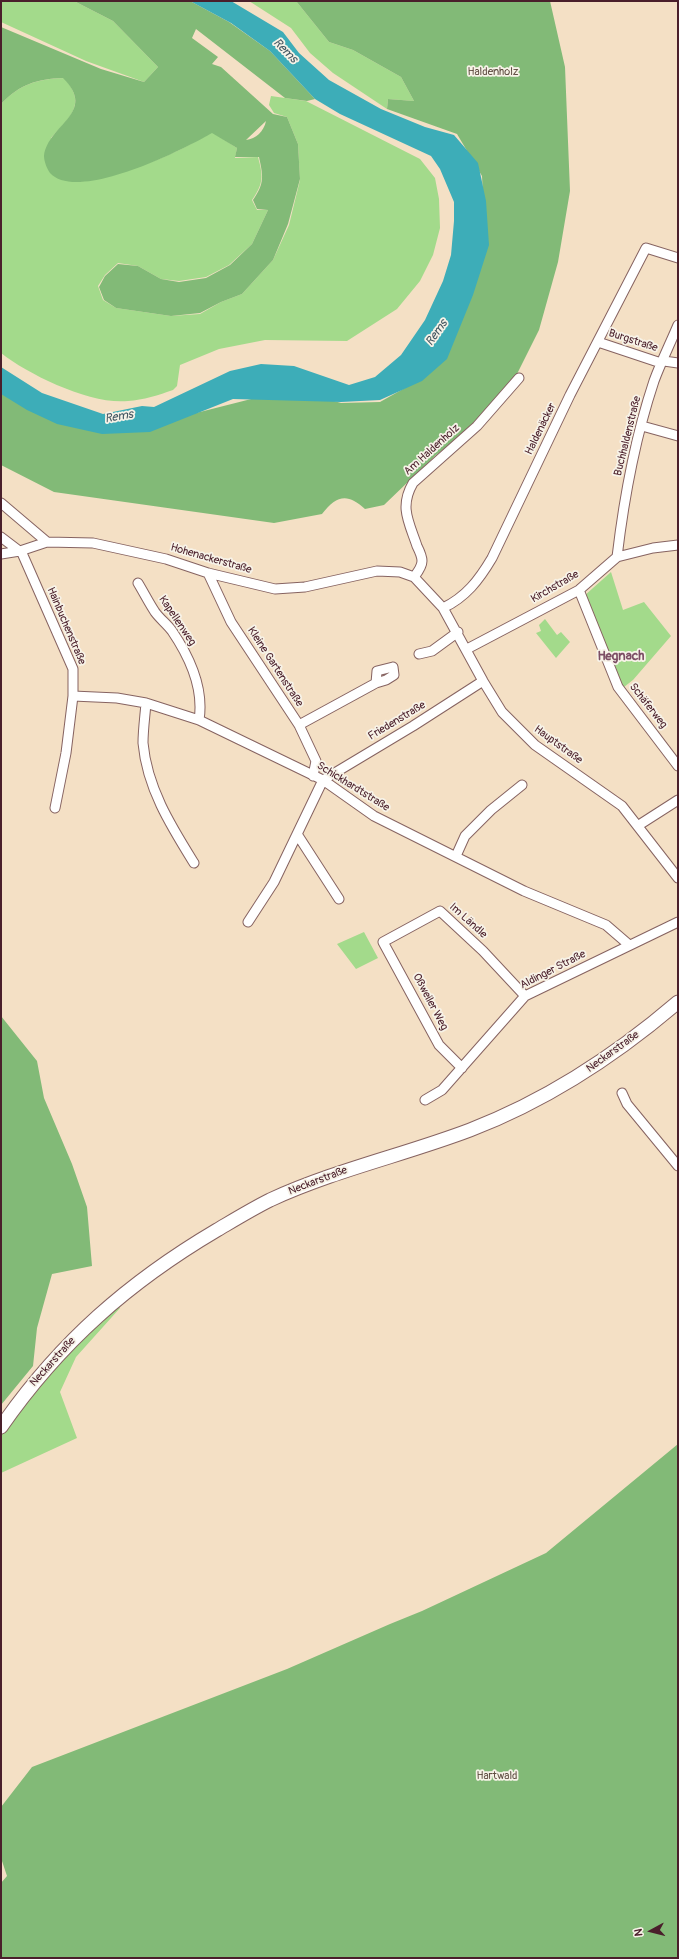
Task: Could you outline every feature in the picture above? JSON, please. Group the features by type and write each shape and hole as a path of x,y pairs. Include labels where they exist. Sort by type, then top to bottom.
{"main road":[{"name":"Neckarstraße","path":"1,1427 41,1374 92,1321 120,1295 198,1242 269,1201 313,1182 471,1130 537,1101 594,1067 653,1023 678,1002"}],"street":[{"name":"Haldenäcker","path":"443,608 463,596 479,579 492,558 570,395 646,248 678,258"},
{"name":"Buchhaldenstraße","path":"617,557 626,494 642,426 654,382 678,325"},
{"name":"Burgstraße","path":"598,342 663,362 678,363"},
{"name":"Am Haldenholz","path":"414,577 422,560 405,510 405,498 408,491 413,483 477,426 519,378"},
{"path":"642,426 678,436"},
{"path":"1,503 47,542"},
{"path":"1,537 20,551"},
{"name":"Hohenackerstraße","path":"1,554 20,551 47,542 93,543 166,559 208,573 275,589 305,587 376,571 400,572 414,577"},
{"name":"Kirchstraße","path":"467,649 578,590 617,557 653,548 678,545"},
{"name":"Hainbuchenstraße","path":"20,551 73,669 73,696 66,753 55,808"},
{"name":"Kleine Gartenstraße","path":"208,573 231,622 299,725 316,761 313,776"},
{"name":"Hauptstraße","path":"414,577 443,608 458,632 483,681 502,712 527,738 622,806 639,825 678,878"},
{"name":"Kapellenweg","path":"138,583 156,613 172,630 186,656 200,693 202,706 199,720"},
{"name":"Schäferweg","path":"578,590 618,687 678,766"},
{"path":"420,654 432,651 458,632"},
{"name":"Friedenstraße","path":"322,780 413,726 483,681"},
{"path":"299,725 376,683"},
{"name":"Schickhardtstraße","path":"73,696 117,698 146,703 199,720 322,780 374,816 524,891 606,925 628,944"},
{"path":"146,703 143,743 150,775 164,815 194,863"},
{"path":"248,922 274,882 322,780"},
{"path":"456,856 465,836 491,810 522,785"},
{"path":"639,825 678,800"},
{"path":"297,834 339,898"},
{"name":"Im Ländle","path":"383,942 440,911 483,951 525,996"},
{"name":"Aldinger Straße","path":"425,1100 442,1090 525,996 628,944 653,935 678,922"},
{"name":"Oßweiler Weg","path":"383,942 439,1045 462,1068"},
{"path":"622,1093 627,1104 678,1166"}],"green space":[{"path":"1,1 74,1 113,21 158,67 144,82 86,61 1,22"},
{"path":"74,1 190,1 229,22 270,51 315,99 307,101 285,98 196,29 192,38 218,57 212,64 221,67 273,114 287,117 298,144 300,179 288,224 273,260 242,294 221,302 200,313 171,316 116,308 104,300 99,287 105,276 118,264 138,266 161,279 179,282 206,278 230,265 252,244 268,210 257,209 253,200 260,189 262,179 259,157 235,157 237,148 212,133 178,151 130,171 83,182 64,181 50,173 44,156 47,145 73,110 75,100 72,90 63,78 37,81 29,84 8,97 1,104 1,27 101,69 144,82 158,67 113,21","holes":["266,121 265,125 256,136 246,140"]},
{"path":"249,1 296,1 329,42 353,50 401,77 414,101 388,99 387,109 333,73 310,53 291,28"},
{"name":"Haldenholz","path":"296,1 550,1 565,67 570,191 558,262 539,330 515,378 476,424 436,455 384,505 365,509 353,500 342,498 332,503 322,514 274,523 54,492 1,465 1,389 48,415 196,413 263,396 313,395 341,403 380,402 412,384 485,238 482,176 457,134 387,109 388,99 414,101 401,77 353,50 329,42"},
{"path":"64,78 71,87 75,96 75,103 69,117 51,138 77,182 130,170 147,164 180,150 212,132 237,148 235,158 258,157 260,164 261,179 259,189 252,200 257,210 268,210 252,244 229,265 206,277 179,281 161,279 138,266 118,263 105,275 98,286 103,300 116,308 171,316 200,314 221,302 242,294 273,260 289,225 300,180 298,144 287,117 274,113 269,105 271,96 306,101 420,159 435,178 439,199 440,228 433,255 420,281 397,309 347,341 265,340 219,349 180,365 177,386 173,390 145,398 128,401 113,401 96,398 61,387 27,370 1,353 1,104 22,87 37,81"},
{"path":"611,572 623,610 644,602 671,636 633,680 624,687 618,685 584,596"},
{"path":"545,619 557,635 561,632 570,642 556,658 536,633 541,631 539,625"},
{"path":"364,932 378,958 356,969 337,944"},
{"path":"1,1016 37,1061 44,1098 72,1164 87,1207 92,1266 52,1274 37,1328 33,1366 1,1405"},
{"path":"115,1300 120,1308 76,1357 60,1392 77,1438 1,1473 1,1429"},
{"name":"Hartwald","path":"678,1444 678,1958 1,1958 1,1883 7,1876 1,1858 1,1807 32,1767 287,1669 422,1611 546,1553"}],"water":[{"name":"Rems","path":"190,1 231,1 283,32 299,53 329,80 381,109 425,127 454,135 478,163 486,201 489,245 473,295 447,359 422,381 380,400 341,402 233,399 150,432 102,434 57,424 27,410 1,394 1,367 42,393 103,414 142,406 154,407 230,371 261,364 294,366 349,385 375,377 401,355 425,320 443,281 451,255 454,221 454,202 440,169 431,156 340,114 315,99 270,51 231,23"}],"district":[{"name":"Hegnach","path":"621,657"}]}
